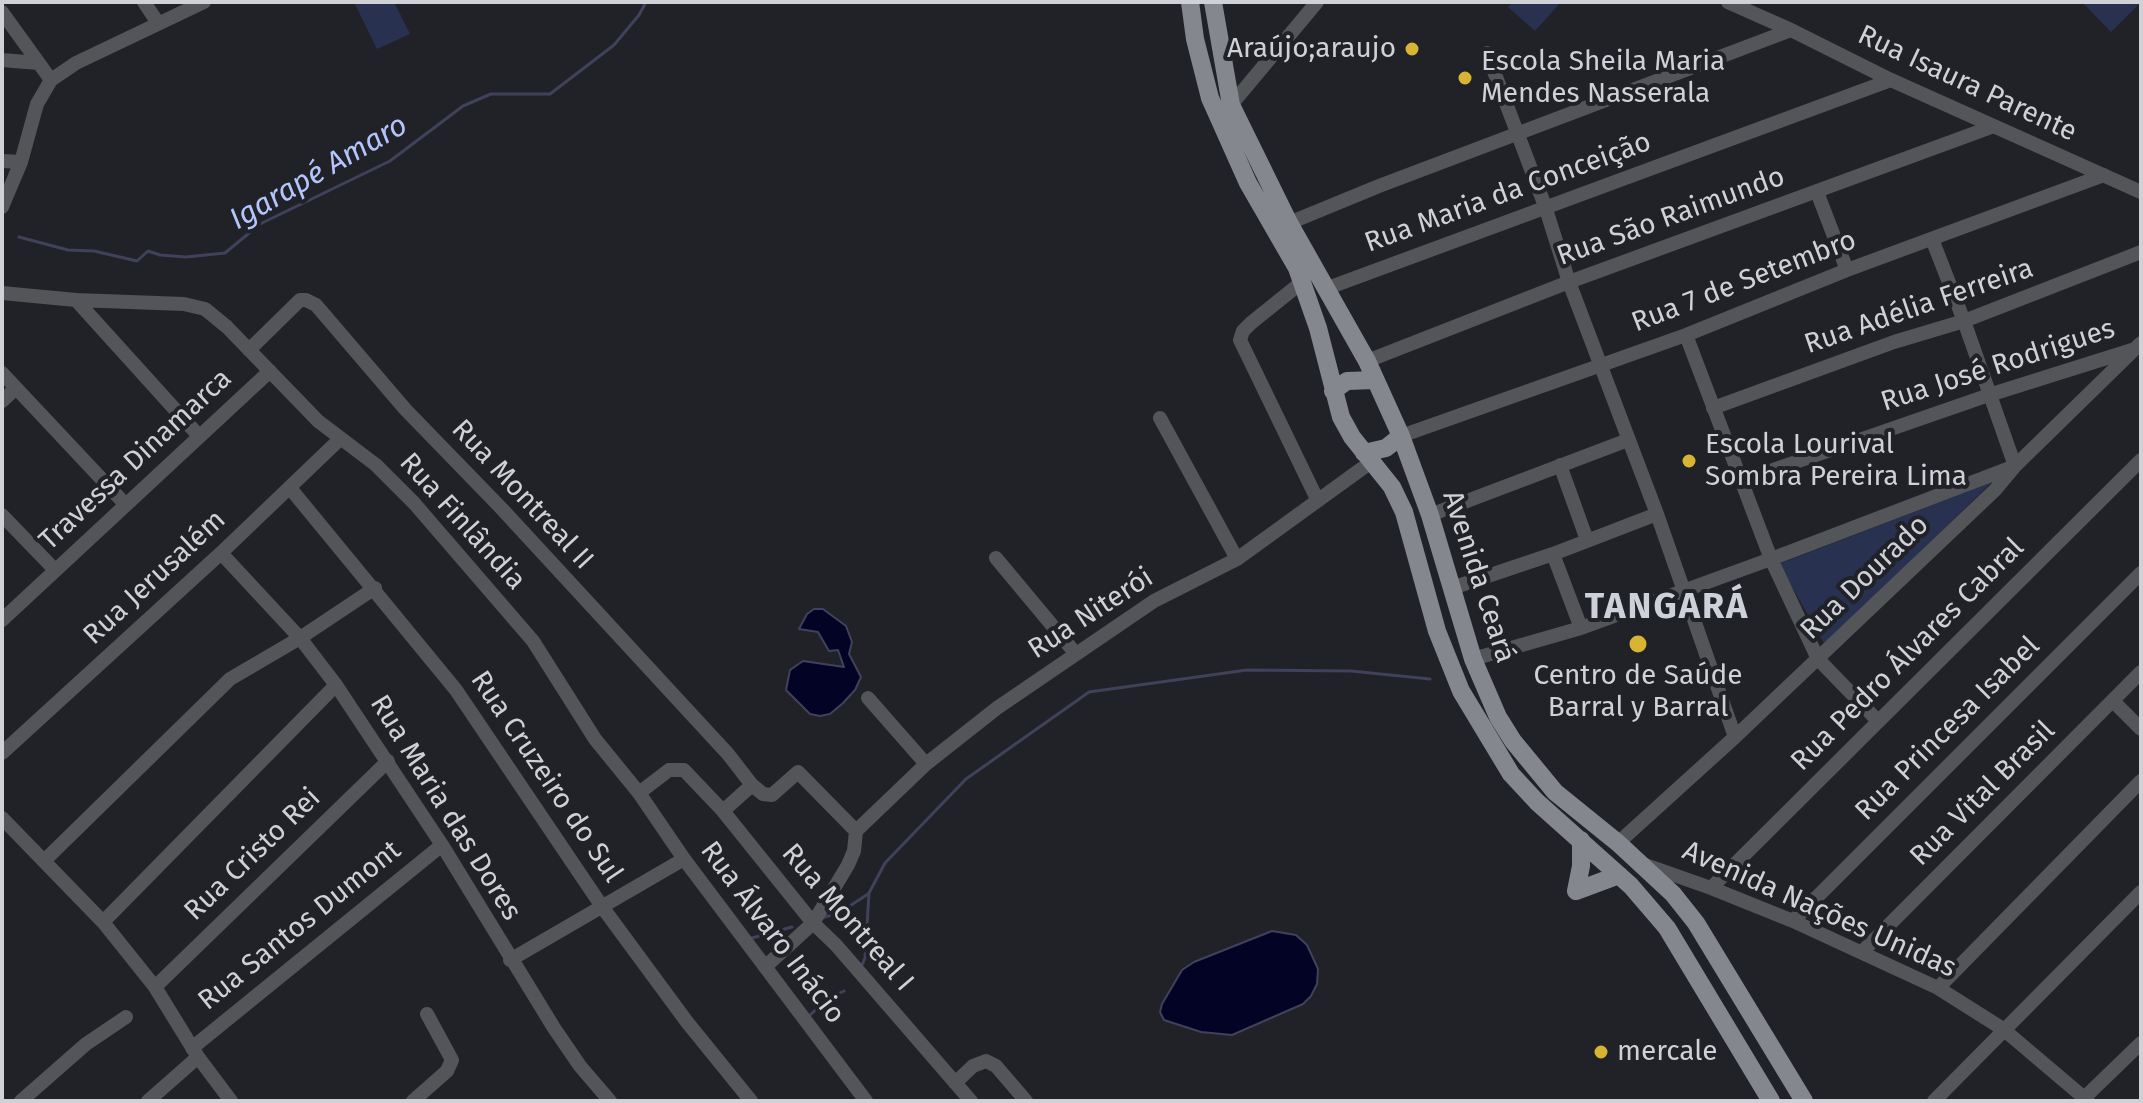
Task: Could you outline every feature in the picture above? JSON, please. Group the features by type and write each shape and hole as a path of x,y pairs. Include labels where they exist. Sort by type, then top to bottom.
{"main road":[{"name":"Avenida Ceará","path":"1190,2 1195,39 1210,98 1248,183 1297,268 1318,328 1341,417 1367,457 1392,487 1404,512 1437,631 1461,691 1511,774 1537,802 1648,903 1667,928 1771,1101"},
{"path":"1202,2 1216,66 1231,101"},
{"name":"Avenida Ceará","path":"1213,2 1231,101 1289,223 1367,361 1401,436 1430,515 1473,659 1498,717 1555,792 1618,843 1673,894 1696,923 1804,1101"},
{"path":"1333,391 1347,381 1375,380"},
{"path":"1367,457 1401,436"},
{"path":"1581,840 1581,866 1576,891 1619,875"},
{"path":"1604,861 1618,857 1638,862"}],"street":[{"path":"144,2 158,23"},
{"path":"2,207 21,162 37,104 51,80 76,63 204,2"},
{"path":"1231,101 1317,2"},
{"name":"Rua Isaura Parente","path":"1728,2 1891,80 2141,192"},
{"path":"2,12 51,80"},
{"path":"1289,223 1791,30"},
{"path":"1487,53 1657,514 1735,737"},
{"path":"2,60 38,63"},
{"name":"Rua Maria da Conceição","path":"1325,289 1891,80"},
{"name":"Rua São Raimundo","path":"1367,361 1569,282 1994,126"},
{"path":"2,161 21,162"},
{"name":"Rua 7 de Setembro","path":"1401,436 1686,335 1847,270 2104,175"},
{"path":"1817,192 1847,270"},
{"path":"1473,659 1581,628 2015,466 1932,239"},
{"name":"Rua Adélia Ferreira","path":"1713,408 1894,342 1964,321 2141,252"},
{"path":"1302,282 1251,323 1240,340 1317,499"},
{"path":"2,293 76,300 199,436"},
{"name":"Rua Finlândia","path":"76,300 184,304 214,314 340,439 361,451 414,503 533,641 595,739 639,793"},
{"name":"Rua Montreal II","path":"249,350 300,300 316,305 405,409 502,509 728,754 752,785"},
{"path":"1686,335 1771,559 1818,659 1878,721"},
{"name":"Rua José Rodrigues","path":"1741,481 2138,346"},
{"name":"Rua Dourado","path":"1618,843 1735,737 1995,490 2015,466 2138,346"},
{"name":"Travessa Dinamarca","path":"2,620 270,371"},
{"path":"2,373 126,505"},
{"path":"2,401 16,388"},
{"path":"1160,418 1237,559"},
{"name":"Rua Jerusalém","path":"2,753 221,553 340,439"},
{"path":"1430,515 1628,440"},
{"name":"Rua Niterói","path":"856,831 926,764 997,708 1154,601 1237,559 1367,457"},
{"name":"Rua Pedro Álvares Cabral","path":"1711,888 2141,460"},
{"path":"1560,465 1587,540"},
{"name":"Rua Cruzeiro do Sul","path":"290,488 456,690 603,908 687,1022 751,1101"},
{"path":"1452,588 1657,514"},
{"path":"2,515 55,570"},
{"name":"Rua Maria das Dores","path":"221,553 300,638 336,685 442,845 510,960 580,1066 610,1101"},
{"path":"1553,554 1581,628"},
{"path":"996,558 1076,654"},
{"name":"Rua Princesa Isabel","path":"1793,921 2141,573"},
{"path":"45,860 230,679 300,638 375,588"},
{"name":"Rua Vital Brasil","path":"1862,952 2141,672"},
{"path":"103,922 336,685"},
{"path":"868,698 926,764"},
{"path":"2113,701 2141,729"},
{"name":"Rua Cristo Rei","path":"155,987 388,761"},
{"name":"Rua Montreal I","path":"639,793 669,770 684,770 723,811 813,923 836,945 971,1101"},
{"path":"723,811 752,785 763,794 772,795 798,772 856,831 854,851 848,865 813,923 765,967"},
{"path":"1938,988 2141,781"},
{"name":"Rua Álvaro Inácio","path":"639,793 684,859 866,1101"},
{"path":"2,818 103,922 155,987 195,1052 231,1101"},
{"name":"Rua Santos Dumont","path":"148,1101 195,1052 442,845"},
{"path":"510,960 684,859"},
{"name":"Avenida Nações Unidas","path":"1638,862 1793,921 1938,988 2003,1029 2085,1100"},
{"path":"1934,1101 2141,892"},
{"path":"413,1101 447,1071 452,1060 427,1014"},
{"path":"21,1101 86,1044 126,1017"},
{"path":"2085,1100 2141,1043"},
{"path":"955,1083 973,1066 986,1061 996,1066 1026,1101"}],"shaded area":[{"path":"354,2 394,2 410,34 377,49"},
{"path":"1513,2 1561,2 1535,31 1508,7"},
{"path":"2082,2 2141,2 2111,32"},
{"path":"1992,482 1825,645 1779,564"},
{"path":"814,609 823,609 846,626 852,642 849,654 861,677 855,690 843,703 830,714 820,716 810,714 786,690 790,670 803,661 844,667 838,650 829,651 818,632 799,629 807,614"},
{"path":"1272,931 1296,935 1307,945 1318,969 1317,984 1303,1004 1232,1035 1201,1032 1164,1020 1160,1012 1162,1004 1182,970 1194,962"}],"waterway":[{"name":"Igarapé Amaro","path":"19,237 68,250 94,251 137,261 148,251 186,257 225,253 260,224 390,161 463,106 491,94 550,94 614,45 646,2"},
{"path":"862,965 869,893 885,863 966,779 1089,692 1247,670 1351,671 1430,679"},
{"path":"822,918 842,911 868,894"},
{"path":"752,938 792,927"},
{"path":"807,1018 827,999 844,991"}],"place":[{"name":"Araújo;araujo","path":"1412,49"},
{"name":"Escola Sheila Maria Mendes Nasserala","path":"1465,78"},
{"name":"Escola Lourival Sombra Pereira Lima","path":"1689,461"},
{"name":"Centro de Saúde Barral y Barral","path":"1638,644"},
{"name":"mercale","path":"1601,1052"}],"district":[{"name":"TANGARÁ","path":"1667,608"}]}
